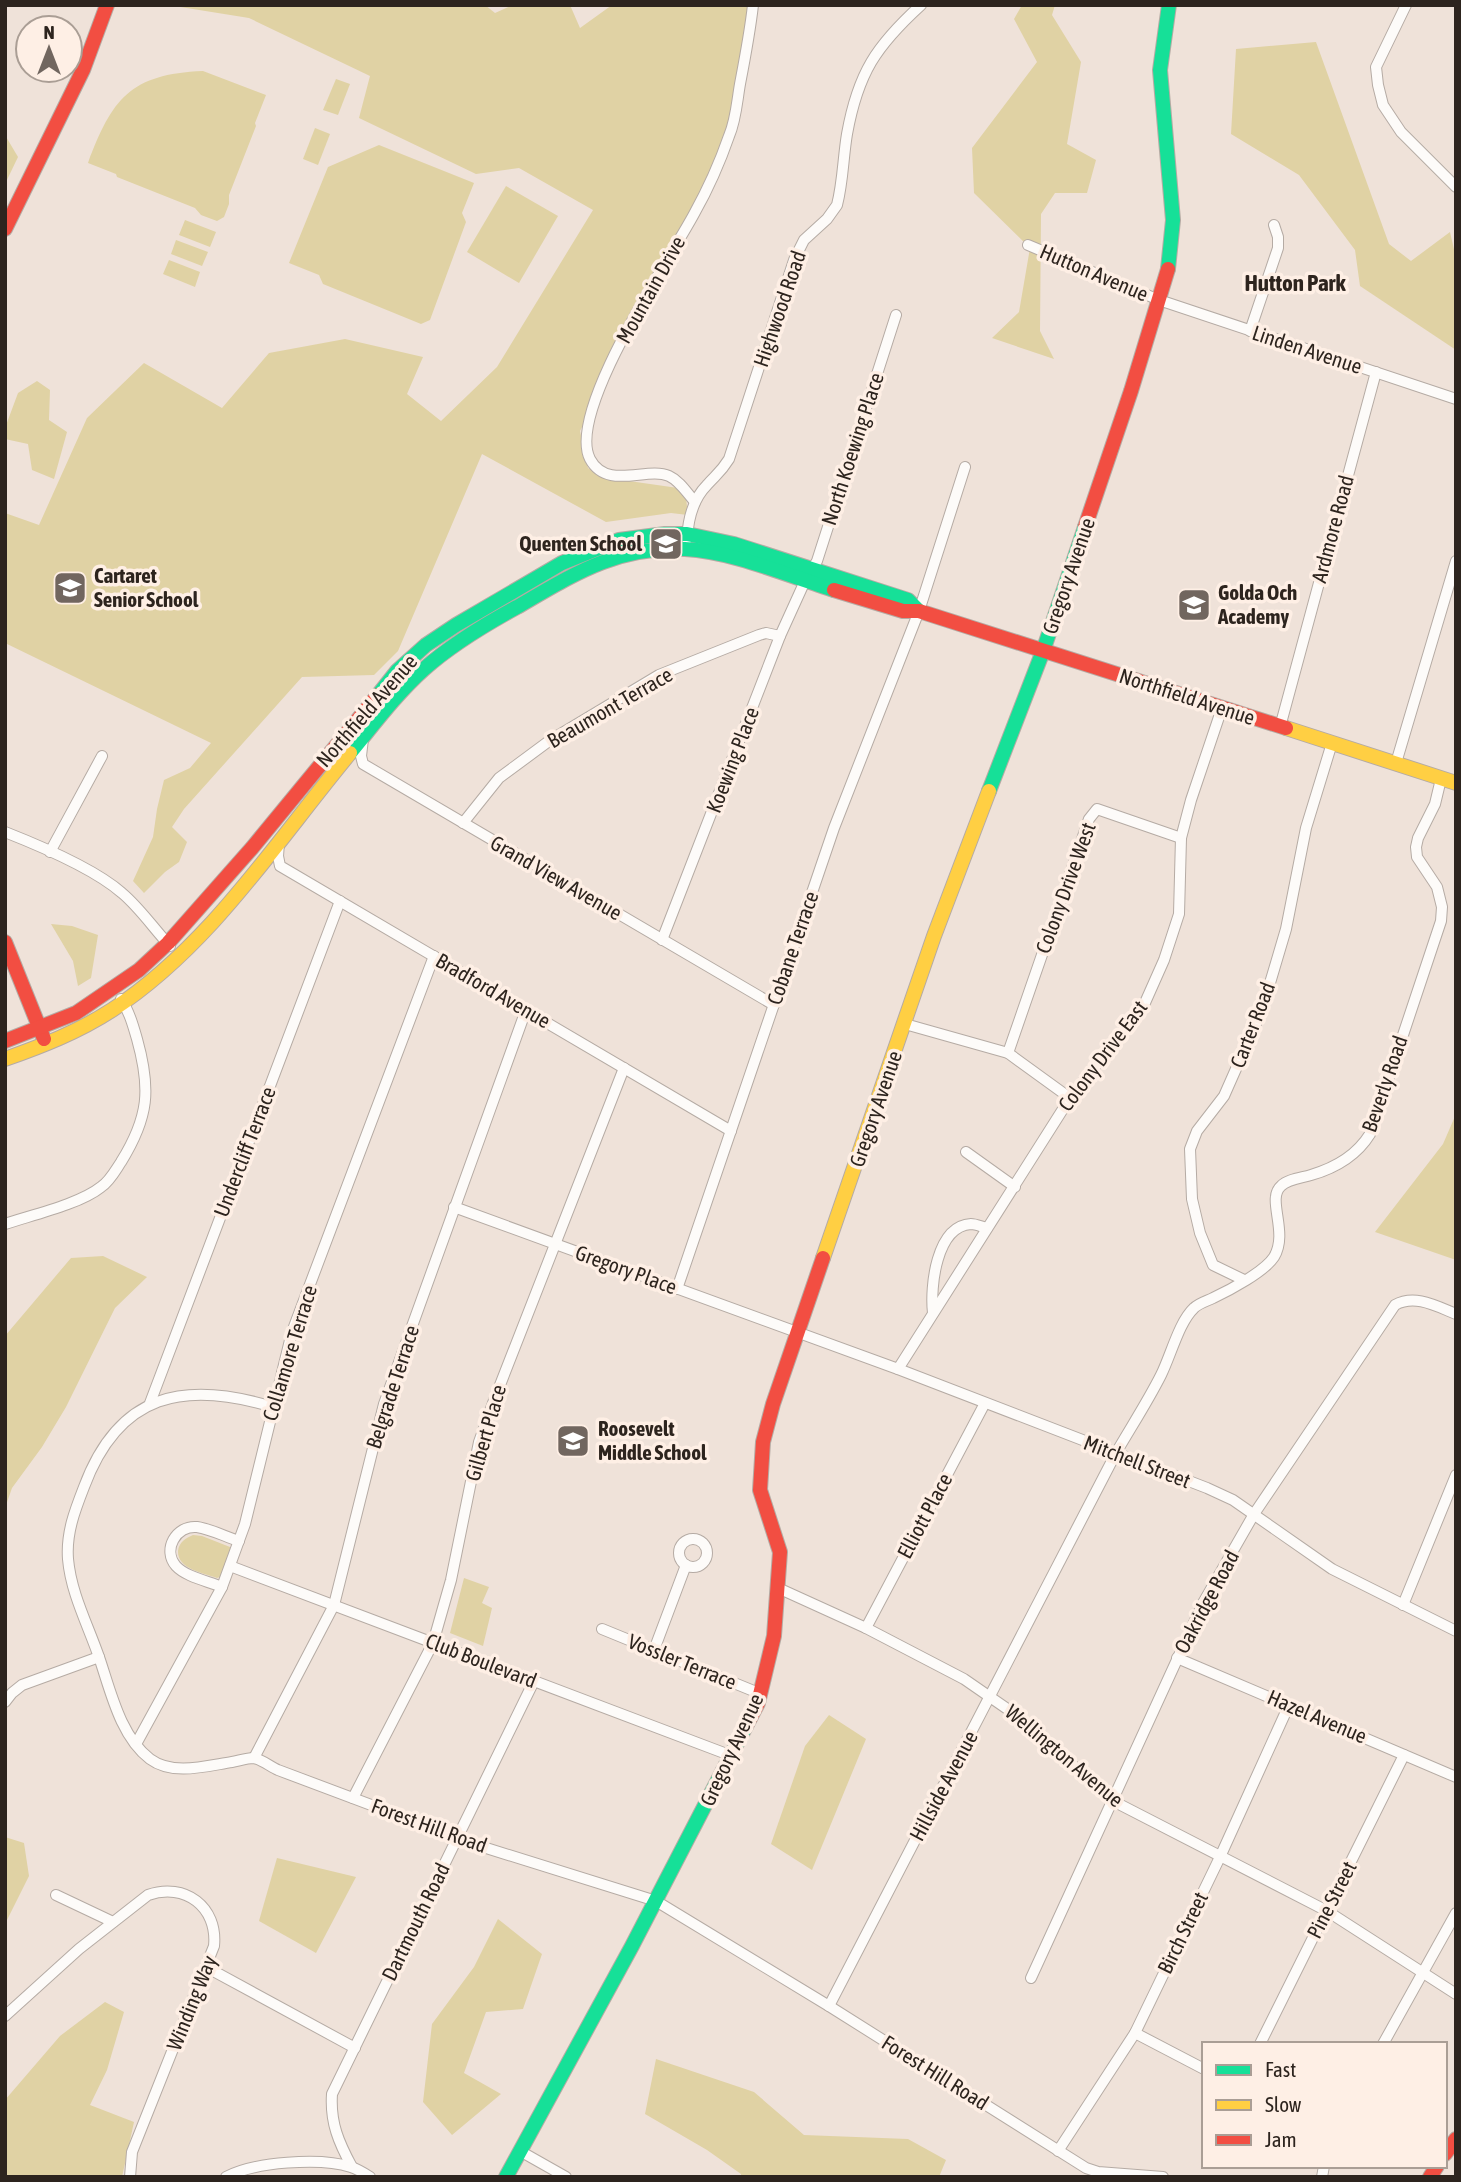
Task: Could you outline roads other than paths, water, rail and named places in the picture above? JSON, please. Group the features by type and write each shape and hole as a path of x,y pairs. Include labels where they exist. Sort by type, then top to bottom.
{"main road":[{"path":"5,229 83,70 107,5"},
{"name":"Gregory Avenue","path":"506,2177 656,1901 732,1756 761,1694 774,1636 780,1552 760,1490 763,1443 773,1404 934,936 1044,651 1170,264 1173,220 1160,70 1169,5"},
{"name":"Northfield Avenue","path":"5,1059 82,1030 124,1003 179,955 222,912 258,853 280,838 397,671 426,645 562,563 597,547 643,536 687,542 734,544 808,575 908,600 919,611 1456,783"},
{"name":"Northfield Avenue","path":"5,1041 76,1013 139,970 258,853 341,751 363,736 405,688 455,644 577,570 622,552 687,542"},
{"path":"5,942 47,1045"}],"street":[{"name":"Mountain Drive","path":"695,502 667,475 623,476 594,466 589,457 587,435 596,398 641,301 694,214 731,133 754,5"},
{"name":"Highwood Road","path":"687,542 695,502 707,484 720,474 729,459 794,260 804,240 827,219 837,205 855,97 866,70 891,33 921,5"},
{"path":"1406,5 1376,67 1383,105 1401,132 1456,187"},
{"path":"1250,331 1278,248 1274,225"},
{"name":"Hutton Avenue","path":"1028,245 1159,300"},
{"name":"Linden Avenue","path":"1159,300 1456,399"},
{"name":"North Koewing Place","path":"808,575 817,561 896,315"},
{"name":"Ardmore Road","path":"1280,727 1376,372"},
{"name":"Cobane Terrace","path":"677,1289 834,828 919,611 965,467"},
{"path":"1396,764 1450,598 1456,561"},
{"name":"Koewing Place","path":"662,940 780,636 808,575"},
{"name":"Beaumont Terrace","path":"463,823 499,778 549,741 659,676 759,635 766,633 780,636"},
{"name":"Colony Drive East","path":"898,1369 1070,1098 1144,1005 1164,960 1179,914 1181,838 1222,708"},
{"name":"Grand View Avenue","path":"363,736 363,764 774,1004"},
{"name":"Carter Road","path":"1244,1280 1213,1265 1200,1233 1192,1199 1190,1149 1197,1131 1224,1096 1262,1010 1286,929 1306,828 1332,743"},
{"path":"50,852 102,756"},
{"name":"Beverly Road","path":"1116,1453 1161,1374 1187,1316 1196,1306 1244,1280 1273,1259 1280,1246 1281,1227 1275,1193 1281,1185 1324,1171 1356,1153 1376,1122 1441,921 1442,906 1437,887 1417,857 1416,847 1435,804 1441,779"},
{"name":"Colony Drive West","path":"1008,1053 1089,819 1097,809 1181,838"},
{"path":"5,832 50,852 121,892 179,955"},
{"name":"Bradford Avenue","path":"280,838 280,866 731,1131"},
{"name":"Undercliff Terrace","path":"149,1403 340,901"},
{"name":"Collamore Terrace","path":"136,1744 222,1587 230,1566 239,1541 292,1332 434,956"},
{"path":"5,1224 99,1189 109,1180 131,1146 142,1115 147,1084 132,1022 124,1003 112,988"},
{"name":"Belgrade Terrace","path":"254,1758 334,1605 384,1404 526,1010"},
{"path":"905,1024 1008,1053 1070,1098"},
{"name":"Gilbert Place","path":"353,1798 433,1643 451,1580 480,1442 624,1068"},
{"path":"966,1152 1015,1187"},
{"name":"Gregory Place","path":"454,1207 798,1333"},
{"path":"933,1313 930,1294 945,1240 956,1228 972,1224 987,1228"},
{"name":"Oakridge Road","path":"1031,1978 1203,1603 1254,1514 1395,1305 1416,1300 1456,1314"},
{"name":"Mitchell Street","path":"798,1333 1207,1488 1233,1500 1332,1569 1456,1631"},
{"path":"254,1758 185,1769 167,1768 149,1758 136,1744 122,1721 71,1581 68,1536 90,1469 103,1447 111,1436 149,1403 188,1394 204,1394 243,1398 273,1407"},
{"name":"Elliott Place","path":"866,1628 985,1404"},
{"name":"Hillside Avenue","path":"829,2006 1116,1453"},
{"path":"1403,1605 1456,1475"},
{"path":"222,1587 177,1567 171,1554 173,1540 183,1530 198,1527 239,1541"},
{"path":"654,1650 686,1565"},
{"name":"Club Boulevard","path":"230,1566 732,1756"},
{"name":"Wellington Avenue","path":"778,1588 866,1628 964,1679 1016,1715 1113,1801 1327,1910 1456,1994"},
{"name":"Vossler Terrace","path":"603,1629 761,1694"},
{"path":"5,1702 22,1685 99,1657"},
{"name":"Hazel Avenue","path":"1177,1658 1456,1777"},
{"name":"Dartmouth Road","path":"352,2167 332,2123 332,2095 534,1681"},
{"name":"Birch Street","path":"1058,2151 1135,2032 1220,1857 1289,1704"},
{"name":"Pine Street","path":"1261,2042 1404,1755"},
{"name":"Forest Hill Road","path":"254,1758 457,1837 656,1901 829,2006 1058,2151 1098,2172 1163,2177"},
{"name":"Winding Way","path":"5,2016 79,1949 148,1895 167,1890 186,1894 202,1905 213,1922 215,1946 132,2152 131,2177"},
{"path":"56,1895 113,1922"},
{"path":"1384,2042 1456,1913"},
{"path":"206,1967 355,2048"},
{"path":"1135,2032 1202,2068"},
{"path":"520,2151 566,2177"},
{"path":"226,2177 246,2169 310,2163 352,2167 370,2177"},
{"path":"283,2177 289,2164"}],"place":[{"name":"Quenten School","path":"666,544"},
{"name":"Cartaret Senior School","path":"70,588"},
{"name":"Golda Och Academy","path":"1194,605"},
{"name":"Roosevelt Middle School","path":"573,1441"}],"district":[{"name":"Hutton Park","path":"1295,283"}]}
